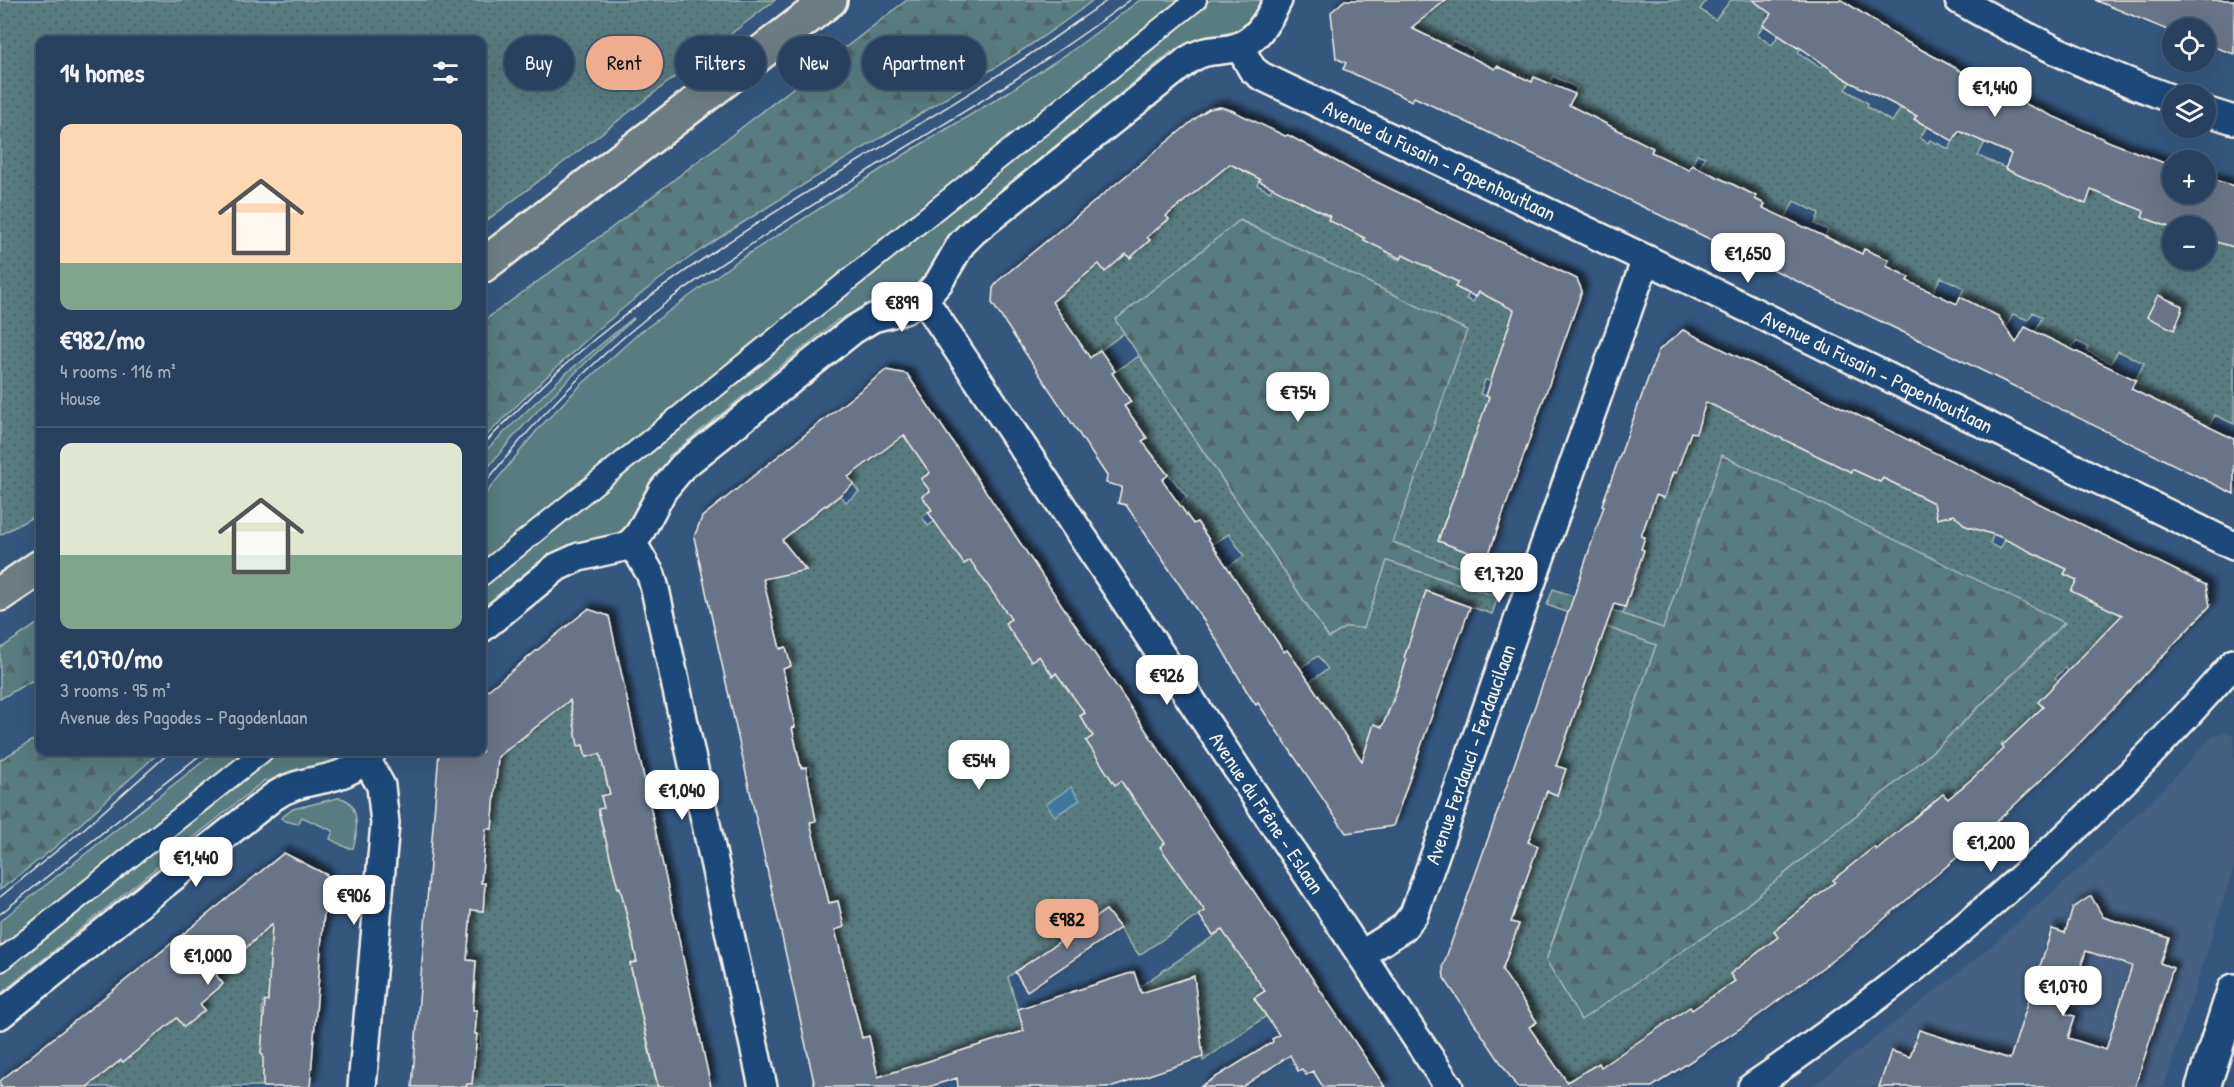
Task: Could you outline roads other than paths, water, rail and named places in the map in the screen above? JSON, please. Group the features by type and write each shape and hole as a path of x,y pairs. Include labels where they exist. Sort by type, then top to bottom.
{"main road":[{"path":"486,263 830,0"},
{"path":"0,594 36,570"}],"street":[{"path":"486,572 1196,0"},
{"path":"486,625 557,567 579,557 624,547 632,542 639,534 663,490 683,466 853,330 873,318 904,310 924,299 939,282 961,244 1003,207 1188,60 1212,50 1240,47 1251,40 1262,28 1278,0"},
{"path":"1959,0 2068,57 2162,95"},
{"name":"Avenue du Fusain - Papenhoutlaan","path":"1240,47 1252,69 1261,76 1646,259 2234,546"},
{"path":"2216,114 2234,120"},
{"name":"Avenue Ferdauci - Ferdaucilaan","path":"1361,956 1403,928 1414,914 1646,259"},
{"name":"Avenue du Frêne - Eslaan","path":"924,299 1449,1087"},
{"path":"632,542 651,575 655,589 763,1087"},
{"path":"1752,1087 1840,1027 2033,866 2101,803 2234,663"},
{"path":"0,961 257,756"},
{"path":"0,1015 287,787 340,776 368,756"},
{"path":"362,1087 386,824 381,786 369,756"},
{"path":"2203,1087 2234,991"}],"tram line":[{"path":"486,442 577,354 660,289 763,220 1026,57 1108,0"},
{"path":"486,482 570,387 619,341 671,299 807,208 1040,63 1130,0"},
{"path":"0,897 86,827 166,756"},
{"path":"0,914 199,756"}]}
